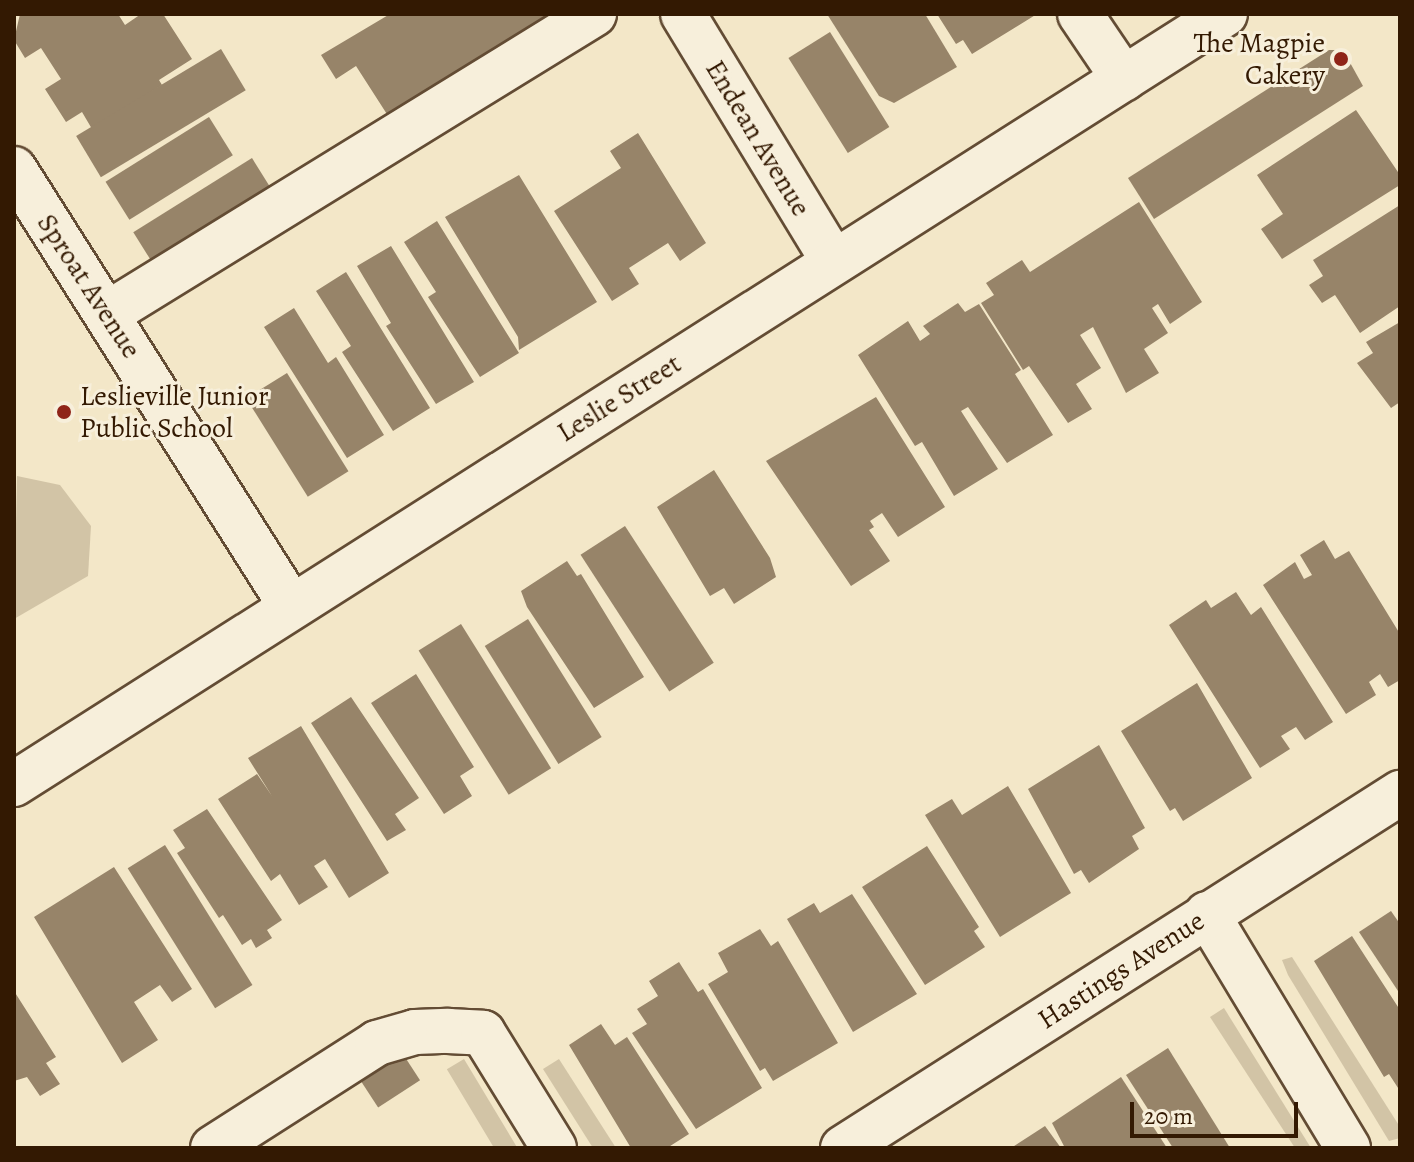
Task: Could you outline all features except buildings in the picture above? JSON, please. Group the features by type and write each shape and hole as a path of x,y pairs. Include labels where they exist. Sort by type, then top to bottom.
{"street":[{"path":"107,314 594,14"},
{"name":"Endean Avenue","path":"683,14 834,262"},
{"path":"1080,14 1124,79"},
{"name":"Leslie Street","path":"14,784 1225,14"},
{"name":"Sproat Avenue","path":"14,169 291,606"},
{"name":"Hastings Avenue","path":"843,1148 1400,793"},
{"path":"1207,914 1348,1148"},
{"path":"213,1148 377,1043 415,1032 483,1033 554,1148"}],"shaded area":[{"path":"17,476 60,485 91,526 88,576 14,619"},
{"path":"1292,957 1400,1127 1400,1138 1389,1141 1288,975 1282,960"},
{"path":"1224,1008 1311,1148 1295,1148 1210,1017"},
{"path":"464,1059 517,1148 494,1148 447,1069"},
{"path":"559,1059 616,1148 593,1148 543,1069"}],"place":[{"name":"The Magpie Cakery","path":"1341,59"},
{"name":"Leslieville Junior Public School","path":"64,412"}]}
